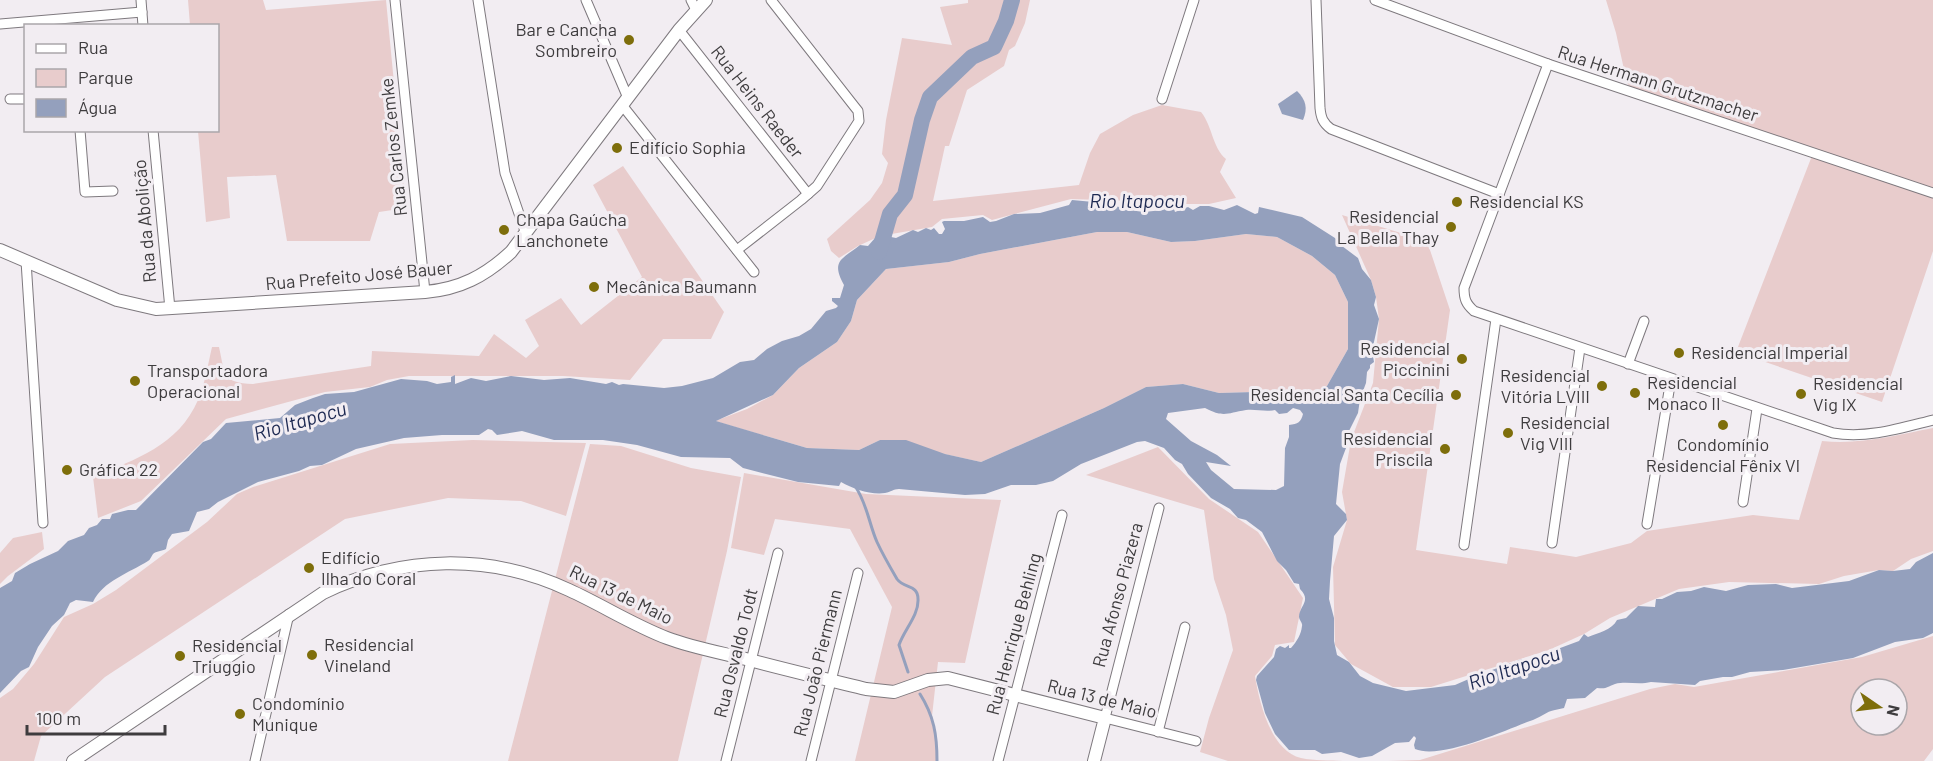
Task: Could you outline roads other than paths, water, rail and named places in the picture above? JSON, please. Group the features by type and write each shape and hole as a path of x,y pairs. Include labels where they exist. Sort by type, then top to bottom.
{"main road":[{"name":"Rua Prefeito José Bauer","path":"0,250 130,305 156,309 424,292 454,288 486,273 511,252 679,30 694,5 706,0"},
{"name":"Rua 13 de Maio","path":"73,761 289,614 332,588 378,573 437,562 479,564 513,570 547,580 659,635 687,645 831,681 887,692 902,690 928,680 948,678 1105,718"},
{"name":"Rua Afonso Piazera","path":"1094,761 1105,718"}],"street":[{"path":"141,0 143,24"},
{"name":"Rua Carlos Zemke","path":"395,0 424,292"},
{"path":"478,0 505,172 526,234"},
{"path":"586,0 625,102 754,272"},
{"path":"737,250 808,194 832,164 856,127 859,117 854,106 771,0"},
{"path":"1162,99 1194,0"},
{"path":"1316,0 1320,108 1324,124 1331,129 1499,194"},
{"name":"Rua Hermann Grutzmacher","path":"1375,0 1548,64 1933,193"},
{"path":"0,24 83,21 142,12"},
{"name":"Rua Heins Raeder","path":"679,30 808,194"},
{"path":"1548,64 1464,288 1464,298 1474,311 1819,430 1847,436 1868,435 1933,420"},
{"path":"10,99 24,99"},
{"path":"80,132 85,192 113,191"},
{"name":"Rua da Abolição","path":"153,132 170,309"},
{"path":"26,261 43,523"},
{"path":"1464,545 1496,319"},
{"path":"1628,364 1644,321"},
{"path":"1552,543 1580,348"},
{"path":"1647,524 1671,379"},
{"path":"1743,502 1757,409"},
{"name":"Rua Afonso Piazera","path":"1105,718 1159,508"},
{"name":"Rua Henrique Behling","path":"998,761 1062,515"},
{"name":"Rua Osvaldo Todt","path":"726,761 778,554"},
{"name":"Rua João Piermann","path":"811,761 858,573"},
{"path":"255,761 289,614"},
{"path":"1155,731 1183,627"},
{"name":"Rua 13 de Maio","path":"1105,718 1196,741"}],"water":[{"path":"1297,91 1305,104 1303,120 1282,114 1278,104"},
{"name":"Rio Itapocu","path":"1072,200 1115,204 1121,209 1144,212 1163,210 1170,206 1175,207 1175,212 1188,207 1193,210 1200,206 1224,210 1237,205 1255,214 1258,213 1259,207 1302,217 1335,238 1358,258 1362,269 1371,280 1376,297 1374,305 1379,319 1372,351 1374,362 1367,372 1358,413 1349,431 1349,440 1340,464 1336,504 1346,514 1347,520 1334,536 1329,599 1334,618 1334,641 1337,655 1349,662 1360,676 1373,683 1406,691 1455,685 1486,675 1492,670 1522,659 1528,660 1579,641 1584,634 1588,637 1608,629 1617,620 1626,618 1638,606 1655,607 1656,599 1662,599 1677,592 1704,587 1726,591 1748,585 1776,584 1792,588 1849,581 1879,570 1910,569 1916,562 1933,553 1933,633 1923,638 1895,642 1853,658 1783,670 1750,672 1700,681 1695,685 1651,682 1619,683 1597,688 1585,698 1567,699 1564,708 1472,743 1440,751 1415,749 1416,738 1414,736 1409,742 1395,743 1372,756 1359,758 1341,752 1322,754 1315,750 1289,750 1275,734 1265,713 1256,680 1274,657 1276,649 1289,645 1291,648 1298,638 1302,625 1299,618 1305,597 1299,584 1294,583 1277,561 1262,532 1211,498 1188,474 1182,464 1164,448 1145,441 1137,442 1081,464 1053,481 1036,485 1011,485 985,494 965,495 899,489 887,493 874,493 862,491 841,482 839,486 798,482 743,468 730,458 681,457 637,445 603,440 554,440 522,431 497,435 488,429 479,435 404,438 356,449 322,465 310,466 258,482 209,509 197,512 189,531 172,534 166,549 154,553 149,561 103,588 93,602 76,600 70,603 64,615 52,626 38,647 29,667 21,671 0,693 0,588 12,581 15,573 58,551 68,541 84,535 89,528 97,525 102,519 110,519 112,514 136,510 203,442 211,439 226,423 280,418 295,405 325,394 354,392 401,379 437,384 451,382 451,377 455,375 455,384 471,378 486,381 511,376 544,380 570,378 606,384 612,382 619,385 664,388 713,378 740,362 754,360 767,349 782,341 799,336 811,329 826,311 836,308 838,306 832,298 840,298 844,285 838,265 844,257 860,245 868,246 875,238 886,236 896,238 913,230 918,232 926,228 931,230 934,228 942,234 945,229 942,222 944,221 964,221 983,217 990,222 1014,214 1040,213 1069,205","holes":["1097,232 1127,232 1171,242 1246,234 1277,237 1312,256 1335,275 1348,302 1348,349 1327,386 1308,398 1254,392 1219,393 1183,384 1146,387 981,462 945,454 906,440 880,440 859,450 807,448 716,421 773,395 799,368 837,342 851,321 857,300 886,269 949,262","1205,408 1221,414 1250,410 1275,410 1279,414 1287,413 1293,408 1300,410 1303,414 1300,421 1289,425 1289,437 1285,448 1284,486 1276,490 1234,489 1211,470 1206,462 1231,466 1217,455 1191,441 1166,419 1168,413"]}],"waterway":[{"path":"879,252 890,214 905,195 922,120 930,97 972,57 994,47 1006,21 1012,0"},
{"path":"855,486 877,542 897,579 917,594 918,605 914,617 899,645 908,672"},
{"path":"920,694 929,710 934,726 937,761"}],"place":[{"name":"Bar e Cancha Sombreiro","path":"629,40"},
{"name":"Edifício Sophia","path":"617,148"},
{"name":"Residencial KS","path":"1457,202"},
{"name":"Residencial La Bella Thay","path":"1451,227"},
{"name":"Chapa Gaúcha Lanchonete","path":"504,230"},
{"name":"Mecânica Baumann","path":"594,287"},
{"name":"Residencial Imperial","path":"1679,353"},
{"name":"Residencial Piccinini","path":"1462,359"},
{"name":"Transportadora Operacional","path":"135,381"},
{"name":"Residencial Vitória LVIII","path":"1602,386"},
{"name":"Residencial Monaco II","path":"1635,393"},
{"name":"Residencial Vig IX","path":"1801,394"},
{"name":"Residencial Santa Cecília","path":"1456,395"},
{"name":"Condomínio Residencial Fênix VI","path":"1723,425"},
{"name":"Residencial Vig VIII","path":"1508,433"},
{"name":"Residencial Priscila","path":"1445,449"},
{"name":"Gráfica 22","path":"67,470"},
{"name":"Edifício Ilha do Coral","path":"309,568"},
{"name":"Residencial Vineland","path":"312,655"},
{"name":"Residencial Triuggio","path":"180,656"},
{"name":"Condomínio Munique","path":"240,714"}]}
